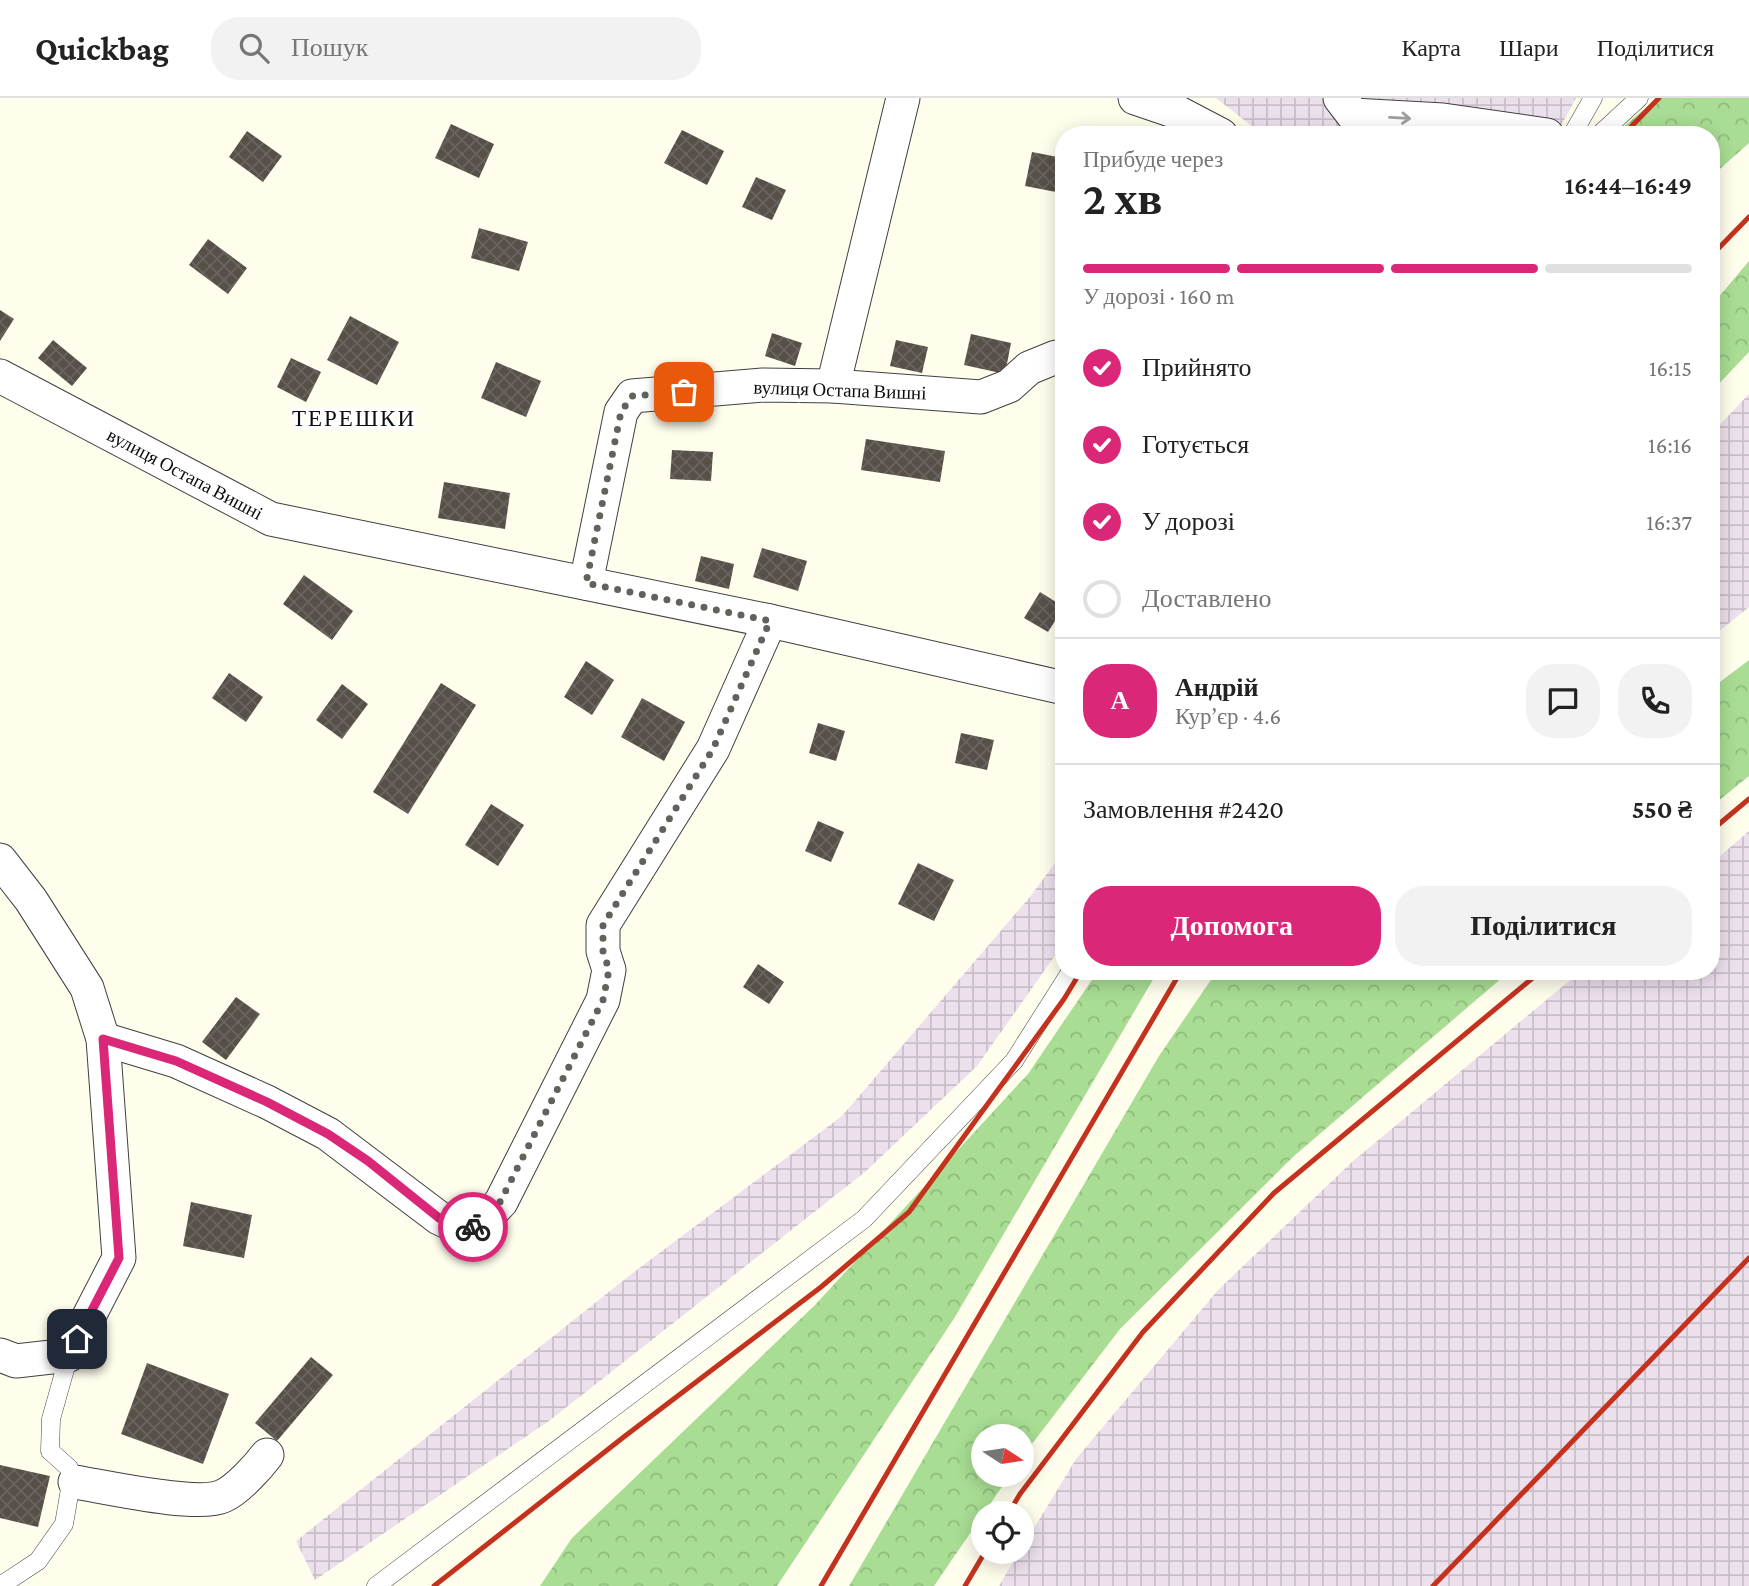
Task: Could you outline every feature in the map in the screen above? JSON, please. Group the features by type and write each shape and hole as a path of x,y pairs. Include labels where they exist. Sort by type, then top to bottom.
{"street":[{"path":"833,386 902,98"},
{"path":"1135,98 1179,113 1204,126"},
{"path":"1340,98 1353,115 1443,120 1485,126"},
{"name":"вулиця Остапа Вишні","path":"586,583 621,412 632,396 763,385 833,386 981,397 1009,386 1029,368 1055,357"},
{"name":"вулиця Остапа Вишні","path":"0,376 271,519 770,621 1055,686"},
{"path":"103,1039 176,1061 267,1102 328,1134 368,1161 439,1218 460,1228 478,1226 500,1202 603,1000 609,970 603,951 603,925 713,749 770,621"},
{"path":"0,860 32,900 87,988 103,1039 119,1258 69,1355 16,1360 0,1355"},
{"path":"75,1482 145,1494 205,1500 223,1496 267,1455"}],"lane":[{"path":"1577,126 1592,98"},
{"path":"1609,126 1639,98"},
{"path":"376,1586 864,1219 1014,1061 1065,980"},
{"path":"0,1586 38,1561 64,1524 70,1489 75,1482 69,1468 50,1451 51,1419 69,1355"}],"shaded area":[{"path":"1216,98 1576,98 1561,126 1252,126"},
{"path":"1749,394 1749,607 1720,631 1720,425"},
{"path":"1749,831 1749,1586 999,1586 1012,1564 1034,1564 1034,1528 1076,1459 1218,1290 1352,1162 1570,980 1720,980 1720,856"},
{"path":"1055,863 1055,956 977,1066 865,1172 549,1421 315,1580 296,1541 634,1272 842,1116 1029,898"}],"green space":[{"path":"1657,98 1749,98 1749,143 1720,169 1720,126 1624,126"},
{"path":"1749,261 1749,352 1720,383 1720,295"},
{"path":"1749,660 1749,776 1720,800 1720,682"},
{"path":"1092,980 1153,980 955,1317 777,1586 540,1586 572,1538 815,1305 1028,1074"},
{"path":"1211,980 1499,980 1294,1156 1120,1329 1034,1441 1034,1424 971,1424 971,1488 1001,1488 992,1501 971,1501 971,1532 934,1586 849,1586 1159,1056"}],"building":[{"path":"451,124 494,144 479,178 435,158"},
{"path":"682,130 724,151 707,185 664,163"},
{"path":"247,131 282,156 263,182 229,157"},
{"path":"1032,152 1055,156 1055,192 1025,186"},
{"path":"756,177 786,190 772,220 742,207"},
{"path":"479,228 528,242 519,271 471,258"},
{"path":"208,239 247,268 228,294 189,265"},
{"path":"0,310 14,319 0,341"},
{"path":"350,316 399,342 377,385 327,360"},
{"path":"772,333 802,343 795,366 765,356"},
{"path":"971,334 1011,343 1005,374 964,365"},
{"path":"53,340 87,368 72,386 38,358"},
{"path":"896,340 928,347 922,373 890,366"},
{"path":"291,358 321,372 306,402 277,387"},
{"path":"496,362 541,381 526,417 481,398"},
{"path":"866,439 945,451 940,482 861,470"},
{"path":"672,450 713,452 711,481 670,479"},
{"path":"444,482 510,493 505,529 438,518"},
{"path":"762,548 807,561 798,591 753,577"},
{"path":"701,556 734,564 729,589 695,581"},
{"path":"304,575 353,611 332,640 283,604"},
{"path":"1040,592 1055,601 1055,621 1048,632 1024,618"},
{"path":"586,661 614,680 592,715 564,697"},
{"path":"229,673 263,697 246,722 212,698"},
{"path":"441,683 476,705 408,814 373,792"},
{"path":"342,684 368,704 342,739 316,720"},
{"path":"642,698 685,722 664,761 621,737"},
{"path":"818,723 845,731 836,761 809,753"},
{"path":"961,733 994,740 987,770 955,763"},
{"path":"491,804 524,825 498,866 465,845"},
{"path":"818,821 844,832 831,862 805,851"},
{"path":"918,863 954,880 934,921 898,904"},
{"path":"758,964 784,982 769,1004 743,987"},
{"path":"236,997 260,1014 226,1060 202,1042"},
{"path":"191,1202 252,1215 244,1258 183,1246"},
{"path":"311,1357 333,1375 277,1441 255,1423"},
{"path":"147,1363 229,1394 203,1464 121,1434"},
{"path":"0,1465 50,1476 38,1527 0,1518"}],"railway":[{"path":"1632,126 1659,98"},
{"path":"1720,247 1749,217"},
{"path":"1720,823 1749,799"},
{"path":"434,1586 821,1287 909,1212 1076,980"},
{"path":"821,1586 1176,980"},
{"path":"1016,1501 1143,1332 1274,1193 1530,980"},
{"path":"1433,1586 1749,1258"},
{"path":"965,1586 978,1564"}],"way so far":[{"path":"473,1227 478,1226 500,1202 603,1000 609,970 603,951 603,925 713,749 770,621 586,583 621,412 632,396 684,392"}],"district":[{"name":"ТЕРЕШКИ","path":"354,418"}],"route":[{"path":"77,1339 119,1258 103,1039 176,1061 267,1102 328,1134 368,1161 439,1218 460,1228 473,1227"}]}
